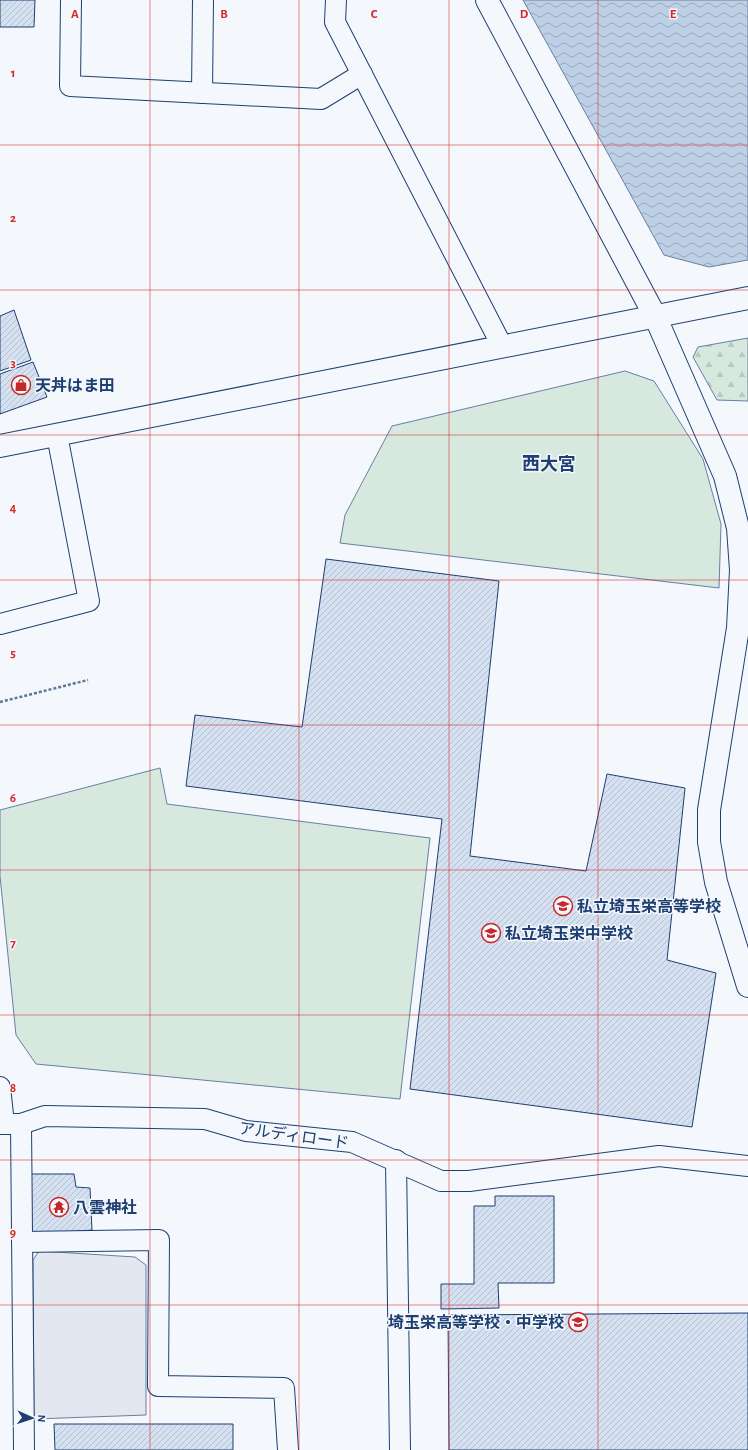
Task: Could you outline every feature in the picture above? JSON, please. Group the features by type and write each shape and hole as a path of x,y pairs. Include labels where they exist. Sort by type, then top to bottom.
{"street":[{"path":"71,0 70,86 321,99 362,74"},
{"path":"202,93 203,0"},
{"path":"336,0 336,22 502,346"},
{"path":"487,0 654,316 725,476 738,528 742,570 738,628 709,810 710,842 716,882 748,986"},
{"path":"0,446 748,298"},
{"path":"0,624 89,601 57,435"},
{"path":"0,1087 9,1124 22,1242 24,1450"},
{"name":"アルディロード","path":"9,1124 45,1116 205,1119 246,1131 352,1142 441,1181 469,1181 659,1156 748,1166"},
{"path":"396,1160 400,1450"},
{"path":"22,1242 159,1240 158,1386 284,1388 288,1450"}],"path":[{"path":"0,702 88,680"}],"green space":[{"path":"748,338 748,401 717,400 693,357 698,347"},
{"path":"625,371 654,381 703,459 721,524 719,588 340,543 345,515 392,426"},
{"path":"160,768 167,804 430,838 400,1099 36,1064 16,1035 0,876 0,810"}],"shaded area":[{"path":"39,1251 135,1257 146,1265 146,1415 34,1419 33,1260"}],"water":[{"path":"523,0 748,0 748,260 709,267 664,255"}],"building":[{"path":"0,0 35,0 34,27 0,27"},
{"path":"14,310 31,360 0,371 0,316"},
{"name":"天丼はま田","path":"33,362 47,397 0,414 0,374"},
{"path":"326,559 499,581 470,856 586,871 607,774 685,788 667,960 716,973 692,1127 410,1089 442,819 186,786 195,715 302,727"},
{"name":"八雲神社","path":"28,1174 74,1174 76,1187 90,1188 92,1230 31,1235"},
{"path":"495,1196 554,1196 554,1283 498,1283 499,1308 441,1309 441,1284 474,1284 474,1206 495,1206"},
{"path":"748,1313 748,1450 449,1450 448,1315"},
{"path":"54,1424 233,1424 233,1450 55,1450"}],"place":[{"name":"天丼はま田","path":"21,385"},
{"name":"私立埼玉栄高等学校","path":"563,906"},
{"name":"私立埼玉栄中学校","path":"491,933"},
{"name":"八雲神社","path":"59,1207"},
{"name":"埼玉栄高等学校・中学校","path":"578,1322"}],"district":[{"name":"西大宮","path":"549,464"}]}
